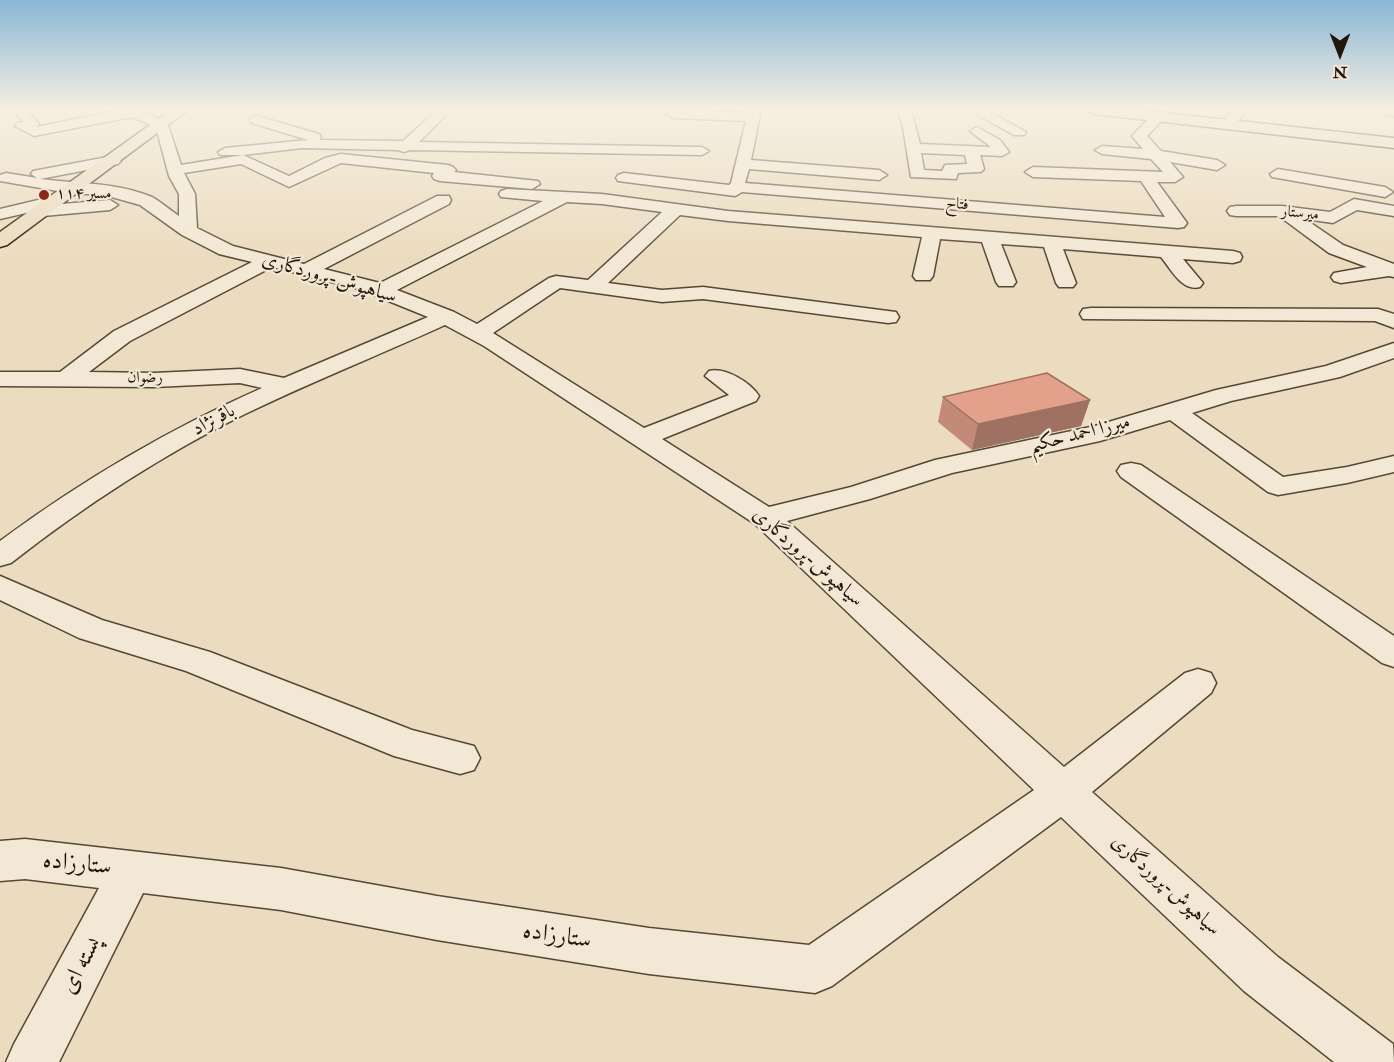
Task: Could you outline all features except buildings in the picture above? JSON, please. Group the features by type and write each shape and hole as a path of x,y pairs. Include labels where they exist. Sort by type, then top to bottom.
{"main road":[{"path":"0,241 113,161"}],"street":[{"path":"173,160 187,194 189,231"},
{"path":"43,212 145,188 175,167 216,160"},
{"path":"175,167 238,160"},
{"path":"244,160 289,182 335,160"},
{"path":"355,160 448,170 441,176 564,197 680,202"},
{"path":"509,188 529,160"},
{"path":"728,216 744,160"},
{"path":"764,160 879,175"},
{"path":"916,160 917,174 951,176 950,168 976,169 974,160"},
{"path":"1033,172 1175,177 1159,160"},
{"path":"1183,160 1217,165"},
{"path":"3,178 113,161"},
{"path":"1394,179 1281,167 1394,194"},
{"path":"1146,177 1200,255"},
{"path":"3,178 75,189 145,188"},
{"name":"فتاح","path":"624,178 736,189 1050,212 1181,228"},
{"name":"سیاهپوش-پروردگاری","path":"145,188 189,231 226,250 380,291 446,317 477,334 765,517 1261,974 1375,1062"},
{"path":"509,188 680,202 728,216 1233,257"},
{"path":"1046,195 1050,212"},
{"path":"380,291 564,197"},
{"path":"0,213 59,200"},
{"path":"307,270 443,200"},
{"path":"592,287 680,202"},
{"name":"میرستار","path":"1236,211 1282,211 1333,218 1354,204 1394,211"},
{"path":"1282,211 1336,249 1393,271"},
{"path":"924,276 932,233"},
{"path":"990,238 1006,282"},
{"path":"1052,243 1066,283"},
{"path":"1336,249 1382,249"},
{"path":"1167,252 1193,283"},
{"path":"66,379 122,336 270,261"},
{"path":"1341,277 1393,271"},
{"path":"477,334 556,282 662,296 703,293 888,317"},
{"path":"1091,314 1377,315 1394,322"},
{"name":"باقرنژاد","path":"0,556 40,524 128,468 236,410 446,317"},
{"name":"میرزا احمد حکیم","path":"765,517 860,493 945,466 1100,433 1225,395 1332,372 1394,350"},
{"name":"رضوان","path":"0,379 154,380 240,376 288,386"},
{"path":"641,438 747,396 717,376"},
{"path":"1174,410 1186,421 1278,486 1394,464"},
{"path":"1131,471 1394,654"},
{"path":"2,593 91,629 198,662 408,745 460,758"},
{"name":"ستارزاده","path":"0,861 25,859 280,889 437,918 649,951 815,969 1062,793 1198,683"},
{"name":"پسته ای","path":"32,1062 132,870"}],"place":[{"name":"مسیر ۱۱۴","path":"44,195"}]}
